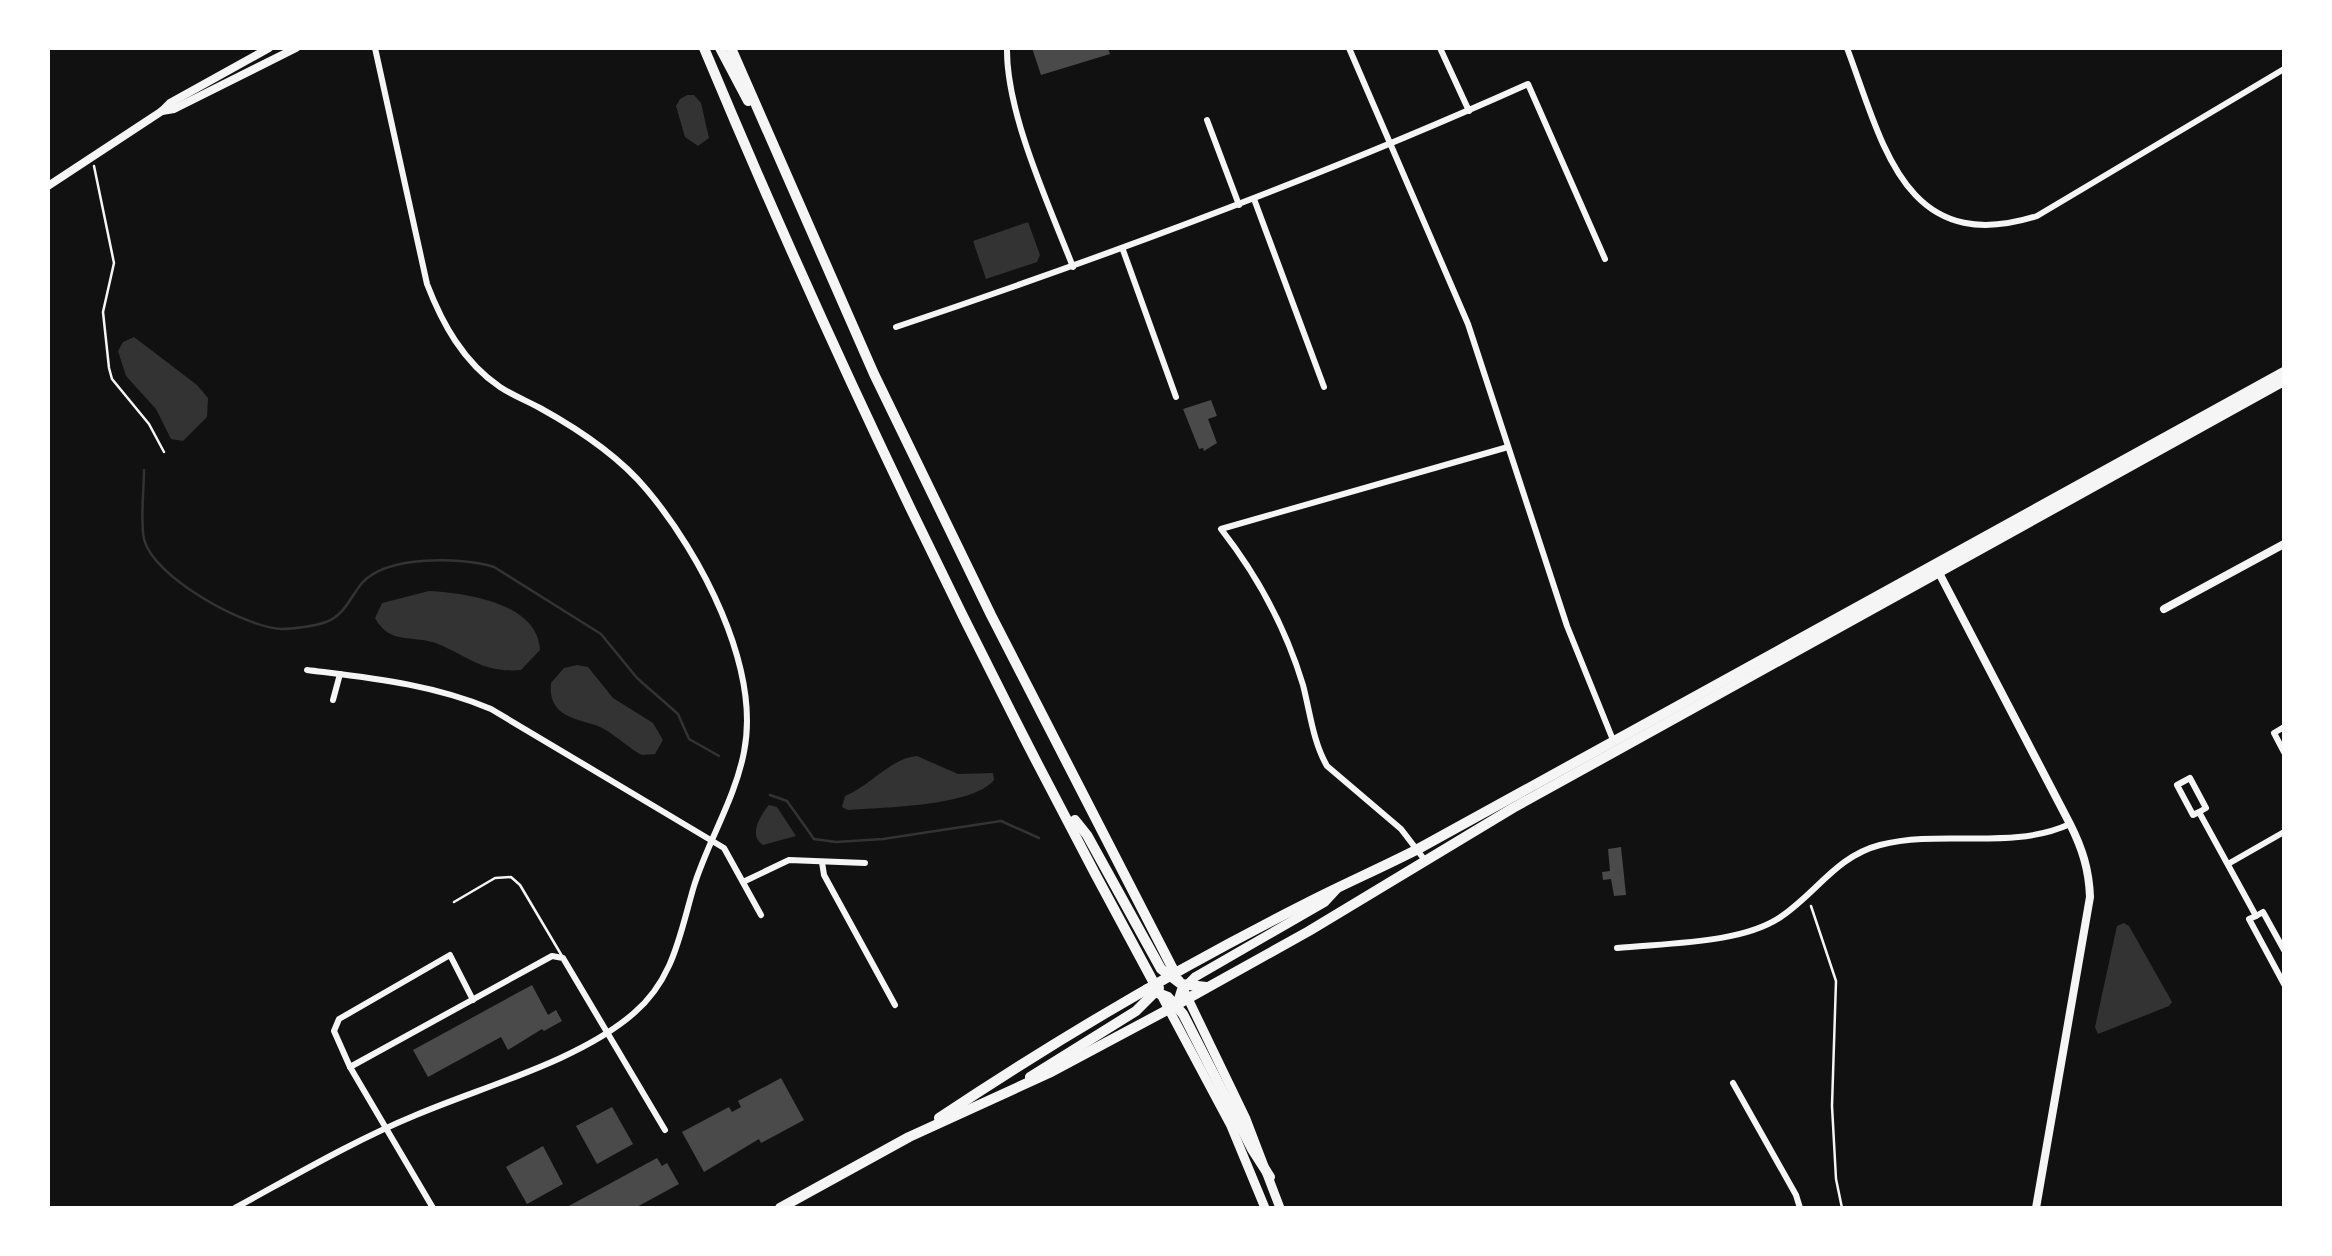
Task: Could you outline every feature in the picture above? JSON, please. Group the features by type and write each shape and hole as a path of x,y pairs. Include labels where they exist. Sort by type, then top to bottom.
{"main road":[{"path":"704,48 851,383 1066,813 1168,985 1218,1056 1280,1208"},
{"path":"720,48 741,91 758,114"},
{"path":"731,48 874,374 1163,948 1179,1028 1232,1126 1265,1208"},
{"path":"1937,569 2284,372"},
{"path":"1018,1088 1136,1011 1168,985 1207,987 1308,931 1421,854 2284,382"},
{"path":"909,1138 1038,1052 1168,985 1339,888 1421,854"},
{"path":"1168,985 1172,1007 1270,1177"},
{"path":"780,1208 909,1138 1018,1088 1172,1007"}],"street":[{"path":"48,186 170,103 268,48"},
{"path":"162,112 296,48"},
{"path":"235,1208 386,1128 537,1068 608,1032 652,996 681,943 694,886 744,753 746,726 734,650 708,578 675,523 643,484 568,424 501,388 468,358 453,338 426,284 376,48"},
{"path":"1007,48 1008,76 1020,119 1073,268"},
{"path":"1350,48 1468,324 1567,626 1616,746"},
{"path":"1440,48 1468,111"},
{"path":"1847,48 1895,172 1915,196 1939,214 1971,224 2004,226 2036,216 2284,71"},
{"path":"896,328 1073,268 1254,200 1392,145 1528,84 1604,259"},
{"path":"1207,120 1239,205"},
{"path":"1254,200 1324,387"},
{"path":"1123,250 1176,396"},
{"path":"1421,854 1401,829 1327,766 1320,754 1302,681 1262,588 1221,529 1508,447"},
{"path":"2164,610 2284,544"},
{"path":"1937,569 2084,852 2090,897 2036,1208"},
{"path":"306,670 421,686 456,694 490,709 724,848 761,914"},
{"path":"333,700 340,674"},
{"path":"2284,728 2274,733 2284,752"},
{"path":"2190,778 2206,808 2199,812 2193,815 2177,786 2190,778"},
{"path":"2199,812 2256,916"},
{"path":"1617,948 1762,928 1782,917 1833,868 1881,844 2033,836 2070,824"},
{"path":"2228,864 2284,832"},
{"path":"743,882 782,862 864,864"},
{"path":"822,862 824,876 895,1006"},
{"path":"2284,950 2263,912 2249,919 2284,984"},
{"path":"433,1208 350,1067 334,1031 339,1019 450,956 473,1000"},
{"path":"350,1067 552,956 563,958 665,1130"},
{"path":"1733,1083 1800,1208"}],"lane":[{"path":"454,902 496,878 511,877 520,884 563,958"}],"path":[{"path":"89,159 100,186 114,264 103,312 106,358 112,379 148,424 164,452"},
{"path":"1808,895 1836,981 1832,1106 1836,1179 1842,1208"}],"shaded area":[{"path":"687,95 694,95 701,103 709,138 698,146 685,137 676,106"},
{"path":"1028,222 1040,255 1037,262 986,279 973,241"},
{"path":"134,337 197,385 208,398 207,417 183,441 171,439 156,409 126,376 118,351 123,342"},
{"path":"429,591 480,598 514,611 536,634 540,650 521,670 497,669 429,641 395,636 375,618 382,603"},
{"path":"588,667 613,698 653,723 663,740 655,754 642,755 605,729 557,708 551,683 564,668"},
{"path":"917,756 958,774 993,773 994,780 983,789 947,801 848,810 842,807 845,796 898,762"},
{"path":"769,805 777,807 796,836 763,845 759,841 757,825"},
{"path":"2124,923 2172,1002 2098,1034 2095,1027 2117,926"}],"building":[{"path":"1032,48 1108,48 1110,54 1041,75"},
{"path":"1211,400 1217,416 1208,419 1217,443 1204,451 1199,449 1183,409"},
{"path":"1621,847 1626,895 1614,896 1611,879 1603,880 1602,872 1610,871 1608,849"},
{"path":"532,985 548,1015 556,1010 562,1021 508,1050 501,1037 428,1077 413,1050"},
{"path":"781,1078 804,1120 761,1143 759,1139 704,1172 682,1132 729,1107 732,1112 741,1107 738,1101"},
{"path":"612,1107 633,1144 597,1164 576,1126"},
{"path":"543,1146 563,1184 527,1204 506,1167"},
{"path":"657,1158 662,1166 667,1163 679,1184 635,1208 565,1208"}],"waterway":[{"path":"144,470 143,531 151,554 182,584 224,610 265,626 304,627 332,619 362,583 389,567 444,560 494,567 601,634 637,678 678,714 689,739 719,756"},
{"path":"770,795 787,801 814,839 883,839 1001,821 1039,838"}]}
